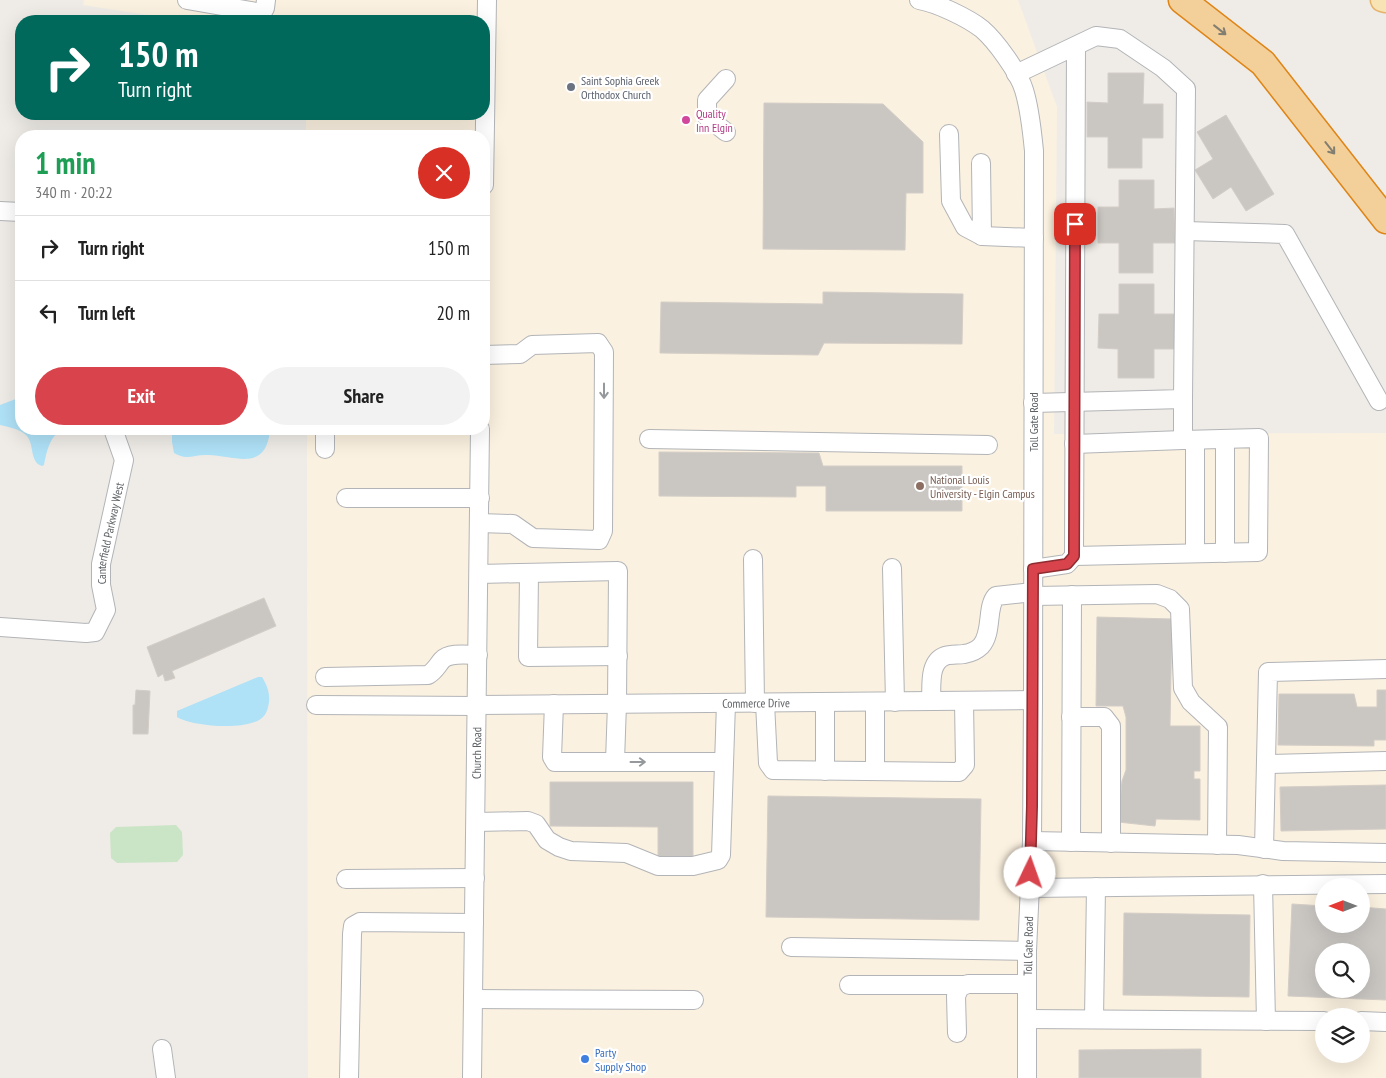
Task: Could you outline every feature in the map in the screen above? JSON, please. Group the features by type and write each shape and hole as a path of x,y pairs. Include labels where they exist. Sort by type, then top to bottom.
{"highway":[{"path":"1182,0 1263,63 1386,220"}],"main road":[{"path":"1382,0 1386,1"}],"street":[{"path":"187,0 262,13 266,0"},
{"path":"488,0 488,15"},
{"name":"Toll Gate Road","path":"919,0 955,13 982,29 1006,57 1024,88 1030,116 1034,151 1032,841 1027,951 1027,1078"},
{"path":"1016,74 1096,36 1120,39 1163,68 1186,89 1184,399 1189,440 1195,553"},
{"path":"1033,569 1067,564 1074,556 1076,46"},
{"path":"726,79 707,100 707,117 726,132"},
{"path":"950,134 951,201 965,227 982,236 1034,238"},
{"path":"981,163 982,236"},
{"path":"0,211 15,212"},
{"path":"1186,231 1285,234 1379,401"},
{"path":"479,523 513,524 533,538 599,540 603,531 604,352 598,343 532,345 520,354 490,355"},
{"path":"1033,403 1184,399"},
{"name":"Canterfield Parkway West","path":"0,627 95,632 106,610 101,564 124,460 115,435"},
{"path":"325,435 325,449"},
{"name":"Church Road","path":"472,1078 480,435"},
{"path":"1074,444 1259,438 1258,552 1074,556"},
{"path":"649,439 988,445"},
{"path":"1224,439 1224,552"},
{"path":"346,498 480,498"},
{"path":"753,559 760,703 768,763 773,770 959,772 965,766 964,701"},
{"path":"892,568 895,702"},
{"path":"479,574 618,571 615,761"},
{"path":"529,574 528,658 618,656"},
{"path":"931,701 932,672 936,663 944,656 972,653 982,646 988,633 992,600 996,596 1033,594 1072,596 1157,594 1170,599 1180,609 1183,688 1191,702 1218,727 1217,845"},
{"path":"1071,842 1072,596"},
{"path":"325,677 428,675 434,672 442,660 447,657 478,655"},
{"path":"1264,848 1268,672 1386,669"},
{"name":"Commerce Drive","path":"316,706 1033,700"},
{"path":"825,702 825,771"},
{"path":"875,702 875,771"},
{"path":"476,822 528,821 536,824 547,840 565,849 571,851 626,853 658,866 693,866 718,860 721,855 726,703"},
{"path":"554,704 552,757 555,762 724,762"},
{"path":"1071,717 1104,717 1111,726 1111,843"},
{"path":"1266,764 1386,761"},
{"path":"1032,841 1217,845 1283,851 1386,853"},
{"path":"346,879 475,878"},
{"path":"1263,884 1266,1021"},
{"path":"1029,888 1386,884"},
{"path":"1094,1019 1096,887"},
{"path":"349,1078 351,943 353,926 360,922 474,923"},
{"path":"791,946 1027,951"},
{"path":"849,984 1027,984"},
{"path":"957,1033 956,996 963,984"},
{"path":"473,999 694,1000"},
{"path":"1028,1019 1315,1021"},
{"path":"1370,1021 1386,1022"},
{"path":"162,1049 166,1078"}],"shaded area":[{"path":"84,0 1018,0 1057,107 1054,434 1386,433 1386,1078 308,1078 307,435 490,435 490,130 306,130 306,120 490,120 490,15 149,15 83,5"}],"green space":[{"path":"176,825 182,832 183,855 177,862 117,863 111,858 110,833 116,827"}],"water":[{"path":"15,399 15,429 0,425 0,405"},
{"path":"26,435 56,435 48,450 44,465 42,466 35,461 29,439"},
{"path":"172,435 269,435 267,444 262,452 256,457 248,459 208,455 183,457 174,453"},
{"path":"262,677 265,683 269,692 269,699 265,714 256,721 234,726 221,726 195,723 177,717 177,711"}],"building":[{"path":"1108,73 1144,73 1143,104 1163,104 1163,138 1142,138 1142,168 1108,168 1108,137 1087,137 1087,102 1108,103"},
{"path":"764,103 883,104 923,142 923,193 906,193 905,250 763,249"},
{"path":"1226,115 1274,194 1246,211 1231,187 1213,199 1195,170 1213,159 1197,132"},
{"path":"1119,180 1154,180 1154,209 1174,208 1175,243 1153,243 1153,273 1119,273 1119,243 1098,243 1098,207 1119,207"},
{"path":"1119,284 1154,284 1154,314 1175,314 1175,349 1154,349 1154,378 1118,378 1118,349 1098,348 1099,314 1119,314"},
{"path":"823,292 963,294 962,344 824,343 818,355 660,353 661,302 823,304"},
{"path":"659,452 819,453 823,466 962,466 962,511 826,511 826,486 796,486 796,497 659,496"},
{"path":"264,598 276,626 172,671 175,678 165,681 163,674 158,677 147,647"},
{"path":"1097,617 1172,619 1170,726 1200,726 1200,771 1194,771 1194,779 1200,779 1200,820 1156,819 1155,826 1118,822 1122,781 1126,770 1126,717 1123,706 1096,706"},
{"path":"136,690 150,691 148,734 133,734 133,705 135,705"},
{"path":"1377,690 1386,690 1386,740 1374,740 1374,746 1278,745 1279,694 1354,694 1357,707 1377,707"},
{"path":"550,782 693,782 693,866 658,866 658,827 550,826"},
{"path":"1386,785 1386,829 1281,831 1280,787"},
{"path":"768,796 981,799 979,920 766,917"},
{"path":"1292,904 1315,905 1315,933 1370,933 1370,908 1386,909 1386,1000 1337,998 1370,998 1370,943 1315,943 1315,997 1288,996"},
{"path":"1124,913 1250,915 1249,997 1123,995"},
{"path":"1201,1049 1201,1078 1079,1078 1079,1050"}],"place":[{"name":"Saint Sophia Greek Orthodox Church","path":"571,87"},
{"name":"Quality Inn Elgin","path":"686,120"},
{"name":"National Louis University - Elgin Campus","path":"920,486"},
{"name":"Party Supply Shop","path":"585,1059"}],"route":[{"path":"1030,873 1032,841 1033,569 1067,564 1074,556 1075,224"}]}
